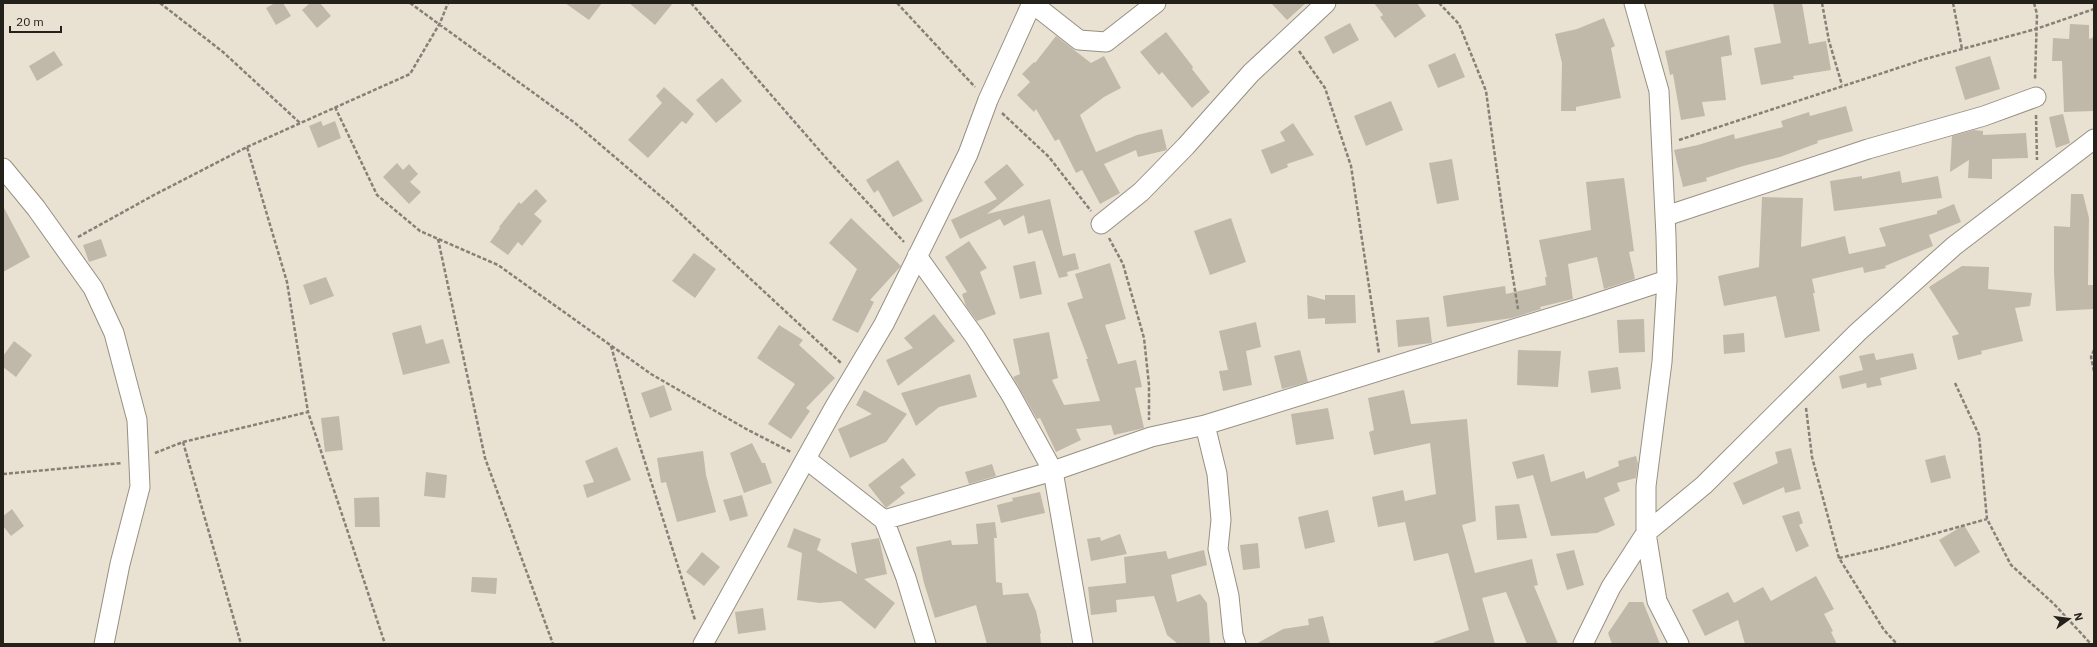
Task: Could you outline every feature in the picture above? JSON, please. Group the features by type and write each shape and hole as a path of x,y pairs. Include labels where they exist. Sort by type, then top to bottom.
{"street":[{"path":"703,644 852,375 884,324 968,154 988,100 1032,3 1079,40 1106,42 1156,3"},
{"path":"1101,224 1140,192 1186,146 1251,73 1326,3"},
{"path":"1634,3 1659,92 1666,216 1667,280 1662,362 1646,486 1646,533 1657,601 1679,644"},
{"path":"1666,216 1868,149 1984,116 2036,97"},
{"path":"1583,644 1611,587 1646,533 1704,485 1858,332 1954,246 2094,139"},
{"path":"3,168 36,208 93,288 114,333 137,420 140,487 120,564 104,644"},
{"path":"917,256 975,337 1011,395 1053,471 1083,644"},
{"path":"884,520 1053,471 1151,437 1204,425 1521,327 1667,280"},
{"path":"1204,425 1217,474 1221,520 1218,549 1229,596 1233,635 1236,644"},
{"path":"806,459 884,520 906,578 926,644"}],"path":[{"path":"160,3 222,52 300,124"},
{"path":"410,3 440,22 575,123 672,205 852,375"},
{"path":"62,246 154,195 247,147 410,74 440,22 448,3"},
{"path":"691,3 827,159 917,256"},
{"path":"897,3 988,100 1049,157 1101,224 1124,264 1144,338 1149,385 1148,413 1151,437"},
{"path":"1439,3 1459,24 1486,91 1503,215 1521,327"},
{"path":"1822,3 1829,41 1842,85"},
{"path":"1953,3 1962,49"},
{"path":"1663,145 1842,85 1962,49 2036,29 2094,9"},
{"path":"1289,38 1325,88 1351,166 1382,370"},
{"path":"335,107 378,195 420,231 498,265 651,374 748,430 806,459"},
{"path":"247,147 288,282 308,412 385,644"},
{"path":"438,239 485,458 553,644"},
{"path":"611,345 637,437 703,644"},
{"path":"2094,350 2091,357 2094,371"},
{"path":"1955,384 1979,435 1987,519 2011,565 2054,604 2091,644"},
{"path":"1804,385 1812,457 1839,558 1884,630 1897,644"},
{"path":"3,474 110,465 138,459 183,442 308,412"},
{"path":"183,442 241,644"},
{"path":"1839,558 1883,548 1987,519"}],"building":[{"path":"275,3 283,3 291,16 276,25 266,8"},
{"path":"310,3 320,3 331,16 317,28 302,10"},
{"path":"565,3 602,3 589,20"},
{"path":"629,3 673,3 655,25"},
{"path":"1271,3 1306,3 1287,20"},
{"path":"1374,3 1417,3 1426,16 1395,38 1380,17 1383,15"},
{"path":"1773,3 1802,3 1809,44 1826,41 1831,70 1793,76 1794,79 1761,85 1754,48 1781,43"},
{"path":"1604,18 1615,46 1611,48 1621,98 1576,107 1576,111 1561,111 1562,63 1555,34 1577,29"},
{"path":"1350,23 1359,40 1333,54 1324,37"},
{"path":"2070,24 2089,25 2089,39 2094,37 2094,111 2064,112 2062,61 2052,61 2053,38 2069,39"},
{"path":"1166,32 1210,92 1192,108 1162,72 1159,75 1140,52"},
{"path":"1729,35 1732,55 1721,57 1726,100 1702,102 1705,116 1681,120 1673,74 1670,75 1665,51"},
{"path":"1056,36 1091,63 1104,56 1121,88 1104,97 1080,115 1096,152 1137,135 1162,129 1167,150 1138,157 1136,150 1104,164 1120,193 1100,204 1082,170 1076,173 1059,139 1055,141 1036,109 1034,112 1017,95 1030,82 1022,74 1034,62 1035,63"},
{"path":"54,51 63,65 37,81 29,66"},
{"path":"1455,53 1465,77 1438,88 1428,65"},
{"path":"1990,56 2000,89 1965,100 1955,67"},
{"path":"722,78 742,101 716,123 696,100"},
{"path":"664,87 694,114 686,124 682,121 648,158 628,140 662,103 656,96"},
{"path":"1391,101 1403,130 1366,146 1354,116"},
{"path":"1846,106 1853,131 1817,141 1818,143 1780,157 1743,166 1706,178 1707,181 1683,187 1674,150 1698,145 1734,134 1735,139 1783,127 1781,121 1809,112 1810,116"},
{"path":"2063,114 2070,143 2056,148 2049,117"},
{"path":"321,121 323,126 335,121 341,138 318,148 309,126"},
{"path":"1293,123 1314,155 1287,164 1288,167 1271,174 1261,150 1285,141 1280,132"},
{"path":"1974,130 1983,131 1983,135 2026,133 2028,158 1992,159 1992,179 1968,178 1969,160 1950,172 1952,136"},
{"path":"1452,159 1459,200 1437,204 1429,163"},
{"path":"898,160 923,201 893,217 878,190 874,193 866,180"},
{"path":"397,163 403,170 409,164 418,174 410,182 421,192 409,204 383,177"},
{"path":"1007,164 1024,185 987,214 1050,199 1063,256 1075,253 1079,269 1067,272 1068,276 1059,278 1042,230 1028,234 1024,215 1004,226 1000,219 960,239 951,220 997,199 984,182"},
{"path":"1900,171 1902,183 1938,176 1942,198 1834,211 1830,181 1862,176 1862,179"},
{"path":"1624,178 1634,251 1629,252 1635,279 1604,289 1597,257 1568,264 1573,299 1540,307 1541,309 1512,318 1447,327 1443,296 1505,286 1506,294 1546,285 1545,277 1547,277 1539,240 1591,230 1586,182"},
{"path":"536,189 547,201 534,214 542,221 522,246 518,242 508,255 490,242 500,228 499,227 519,202 521,204"},
{"path":"2071,194 2083,194 2089,218 2088,285 2094,285 2094,309 2056,311 2054,226 2070,227"},
{"path":"1762,197 1803,198 1801,247 1845,236 1849,254 1886,246 1879,228 1937,214 1937,211 1954,204 1961,222 1929,235 1933,246 1885,266 1886,268 1864,273 1863,267 1812,279 1820,331 1785,338 1776,296 1724,306 1718,276 1759,267"},
{"path":"3,206 30,257 3,272"},
{"path":"851,218 901,266 870,300 874,302 858,333 832,320 857,269 829,243"},
{"path":"1231,218 1246,262 1210,275 1194,231"},
{"path":"101,239 107,256 89,262 83,245"},
{"path":"969,241 987,268 980,272 996,314 977,321 966,306 962,294 967,292 945,257"},
{"path":"694,253 716,269 695,298 672,281"},
{"path":"1035,261 1042,294 1020,299 1013,266"},
{"path":"1110,263 1126,319 1105,325 1118,364 1136,360 1142,387 1135,388 1144,428 1114,435 1111,425 1076,429 1081,440 1056,452 1040,418 1037,419 1013,377 1020,374 1013,339 1049,332 1058,378 1052,380 1064,405 1100,401 1086,359 1088,359 1067,303 1083,298 1075,274"},
{"path":"1962,266 1989,267 1988,289 2032,293 2030,306 2015,308 2023,341 1981,351 1982,354 1958,360 1952,336 1959,334 1929,287"},
{"path":"326,277 334,296 310,305 303,285"},
{"path":"1307,295 1325,300 1325,295 1355,295 1356,323 1325,324 1325,318 1308,319"},
{"path":"934,314 955,341 898,386 886,360 913,348 904,338"},
{"path":"1429,317 1432,343 1398,347 1396,320"},
{"path":"1644,319 1645,352 1619,353 1617,320"},
{"path":"1256,322 1261,347 1246,351 1252,385 1223,391 1219,371 1228,370 1219,331"},
{"path":"421,325 426,344 443,339 450,363 403,375 392,333"},
{"path":"779,325 803,340 799,345 835,378 806,408 810,411 791,439 768,424 795,384 757,358"},
{"path":"1744,333 1745,352 1724,354 1723,335"},
{"path":"14,341 32,355 16,377 3,367 3,356"},
{"path":"1300,350 1308,382 1282,389 1274,356"},
{"path":"1518,350 1561,351 1558,387 1517,385"},
{"path":"1874,353 1876,360 1913,353 1917,369 1880,378 1882,385 1867,388 1866,383 1842,389 1839,376 1863,370 1859,356"},
{"path":"1618,367 1621,389 1591,393 1588,371"},
{"path":"970,374 977,397 939,407 916,426 901,393"},
{"path":"664,385 672,410 650,418 641,393"},
{"path":"864,390 907,414 886,442 850,458 838,429 872,414 856,405"},
{"path":"1404,390 1411,424 1467,419 1476,521 1462,525 1475,573 1532,559 1538,585 1534,586 1558,644 1527,644 1506,592 1482,598 1495,644 1435,644 1434,642 1469,630 1448,553 1414,561 1405,522 1378,527 1372,497 1403,490 1405,501 1436,494 1430,443 1374,455 1369,432 1374,430 1368,398"},
{"path":"1328,408 1334,439 1296,445 1291,414"},
{"path":"339,416 343,450 325,452 321,418"},
{"path":"752,443 762,463 765,463 772,483 744,493 730,453"},
{"path":"617,447 631,480 587,498 583,485 594,482 585,461"},
{"path":"1791,448 1801,489 1785,493 1784,487 1743,505 1733,483 1778,463 1775,452"},
{"path":"703,451 706,475 716,512 677,522 666,482 661,483 657,458"},
{"path":"1544,454 1551,482 1584,471 1586,479 1619,466 1618,461 1636,456 1638,464 1636,478 1617,483 1620,491 1604,498 1615,525 1597,533 1551,536 1533,475 1517,479 1512,462"},
{"path":"1945,455 1951,478 1931,483 1925,460"},
{"path":"903,458 916,475 900,487 905,493 886,508 868,485"},
{"path":"992,464 996,476 969,484 965,472"},
{"path":"426,472 447,475 445,498 424,496"},
{"path":"1040,492 1045,513 1001,523 997,505 1013,501 1012,498"},
{"path":"742,495 748,516 730,521 723,500"},
{"path":"379,497 380,527 355,527 354,498"},
{"path":"1519,504 1527,538 1497,540 1495,506"},
{"path":"12,509 24,526 11,536 3,526 3,516"},
{"path":"1328,510 1335,542 1305,549 1298,517"},
{"path":"1799,511 1803,523 1799,525 1809,546 1796,552 1782,516"},
{"path":"995,522 997,538 994,538 996,582 1002,583 1003,595 1028,593 1036,611 1041,633 1041,644 987,644 976,605 935,618 924,583 916,547 951,540 952,545 978,544 976,524"},
{"path":"1964,525 1980,552 1955,567 1939,540"},
{"path":"794,528 821,539 817,550 857,574 851,543 879,538 887,574 864,579 895,603 875,629 841,601 820,603 797,600 802,553 787,547"},
{"path":"1120,534 1127,554 1091,561 1087,539 1100,537 1101,541"},
{"path":"1258,543 1260,568 1243,570 1240,545"},
{"path":"1204,550 1207,565 1171,575 1177,602 1200,594 1207,603 1210,644 1178,644 1167,635 1154,596 1116,600 1117,612 1091,615 1088,587 1126,583 1124,557 1166,551 1168,559"},
{"path":"1574,550 1584,585 1567,590 1556,554"},
{"path":"702,552 720,567 704,586 686,572"},
{"path":"1816,576 1834,609 1824,614 1833,631 1831,632 1837,644 1745,644 1738,620 1705,636 1692,610 1728,592 1734,603 1763,587 1771,601"},
{"path":"472,577 497,578 496,594 471,592"},
{"path":"1629,602 1643,602 1660,644 1612,644 1608,633"},
{"path":"763,608 766,630 738,634 735,612"},
{"path":"1323,616 1330,644 1256,644 1283,629 1309,625 1308,619"}]}
